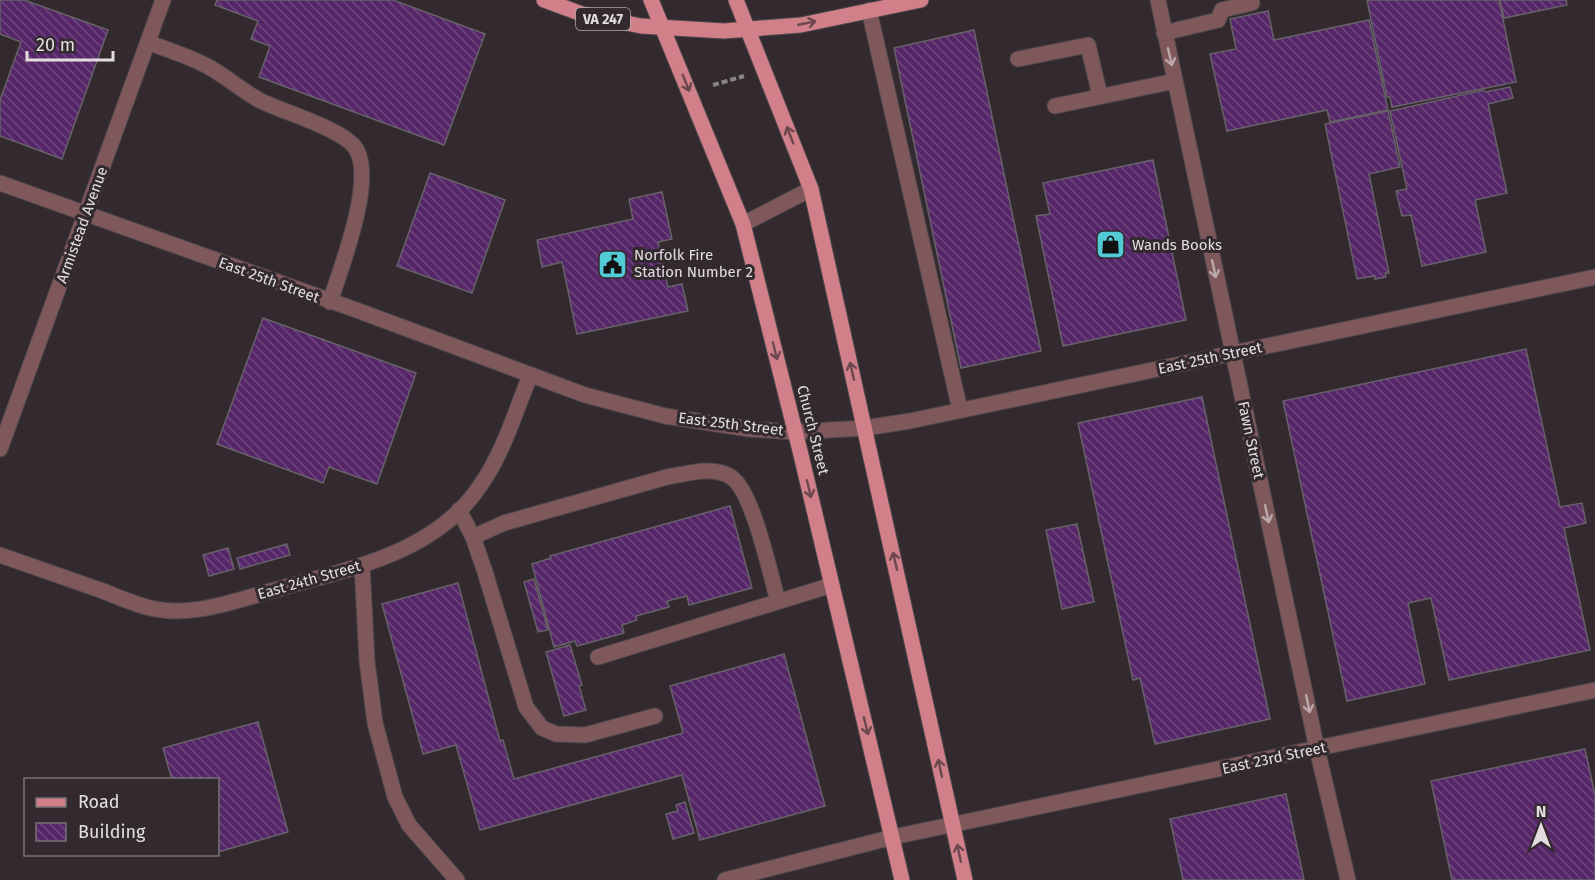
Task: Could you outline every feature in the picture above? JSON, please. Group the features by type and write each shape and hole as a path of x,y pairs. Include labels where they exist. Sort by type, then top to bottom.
{"main road":[{"name":"VA 247","path":"544,0 582,14 664,29 749,30 801,25 921,0"},
{"name":"Church Street","path":"651,0 742,224 795,432 902,880"},
{"path":"736,0 811,189 965,880"}],"street":[{"name":"Armistead Avenue","path":"0,449 163,0"},
{"name":"Fawn Street","path":"1158,0 1317,749 1348,880"},
{"path":"1164,33 1218,20 1222,10 1252,3 1251,0"},
{"path":"869,10 960,410"},
{"path":"148,42 207,65 260,100 339,135 354,145 360,163 362,184 358,209 330,302"},
{"path":"1018,59 1088,45 1101,96"},
{"path":"1055,106 1175,81"},
{"name":"East 25th Street","path":"0,183 585,395 666,416 749,429 795,432 865,428 960,410 1595,277"},
{"path":"742,224 811,189"},
{"name":"East 24th Street","path":"0,555 150,608 182,611 214,607 391,556 424,539 459,510 482,484 498,454 530,376"},
{"path":"473,537 504,523 667,477 714,471 731,476 743,490 778,601"},
{"path":"459,510 473,537 526,707 542,728 556,734 585,735 655,716"},
{"path":"362,565 367,661 375,723 395,797 410,825 457,880"},
{"path":"598,657 832,585"},
{"name":"East 23rd Street","path":"725,880 893,837 1595,690"}],"path":[{"path":"713,85 746,76"}],"building":[{"path":"0,0 24,0 108,30 62,159 0,136 0,100 21,42 0,34"},
{"path":"217,0 393,0 485,34 444,145 259,77 270,46 251,39 258,21 215,5"},
{"path":"1367,0 1499,0 1516,82 1392,107 1390,97 1387,97"},
{"path":"1500,0 1566,0 1567,5 1504,18"},
{"path":"1268,11 1274,40 1369,20 1388,110 1330,122 1327,110 1227,131 1210,54 1236,49 1230,19"},
{"path":"974,30 1041,351 961,368 894,48"},
{"path":"1510,87 1513,98 1488,104 1507,193 1475,200 1486,252 1422,266 1411,215 1402,216 1396,191 1407,189 1390,111 1484,90 1485,92"},
{"path":"1388,111 1400,167 1369,174 1389,273 1385,273 1386,277 1357,279 1325,124"},
{"path":"1153,160 1186,320 1063,346 1036,216 1050,214 1043,183"},
{"path":"430,173 505,200 472,293 397,266"},
{"name":"Norfolk Fire Station Number 2","path":"662,192 672,239 658,242 668,287 682,284 688,311 577,334 562,262 542,267 537,240 633,219 629,199"},
{"path":"263,318 416,373 377,484 329,467 323,483 217,444"},
{"path":"1526,349 1560,507 1582,503 1586,523 1564,528 1590,650 1449,680 1431,598 1408,603 1425,684 1347,701 1283,401"},
{"path":"1202,397 1270,719 1155,744 1140,678 1133,680 1078,423"},
{"path":"730,506 752,588 689,605 687,596 667,601 669,607 636,616 637,620 622,625 624,633 577,646 575,641 554,647 532,564 551,558 550,556"},
{"path":"1077,524 1094,602 1062,609 1046,530"},
{"path":"287,544 290,555 240,569 237,558"},
{"path":"228,548 234,569 209,576 203,555"},
{"path":"534,579 548,630 538,632 524,582"},
{"path":"458,583 500,741 503,740 514,779 683,733 670,686 784,654 825,806 700,840 682,775 480,830 456,745 423,754 382,604"},
{"path":"570,645 582,685 579,686 586,710 564,716 546,652"},
{"path":"258,722 288,832 219,852 219,778 171,778 163,748"},
{"path":"1585,749 1595,795 1595,880 1452,880 1431,781"},
{"path":"1286,794 1304,880 1183,880 1170,819"},
{"path":"685,802 694,833 673,839 666,814 678,811 676,805"}],"place":[{"name":"Wands Books","path":"1111,245"},
{"name":"Norfolk Fire Station Number 2","path":"613,264"}]}
